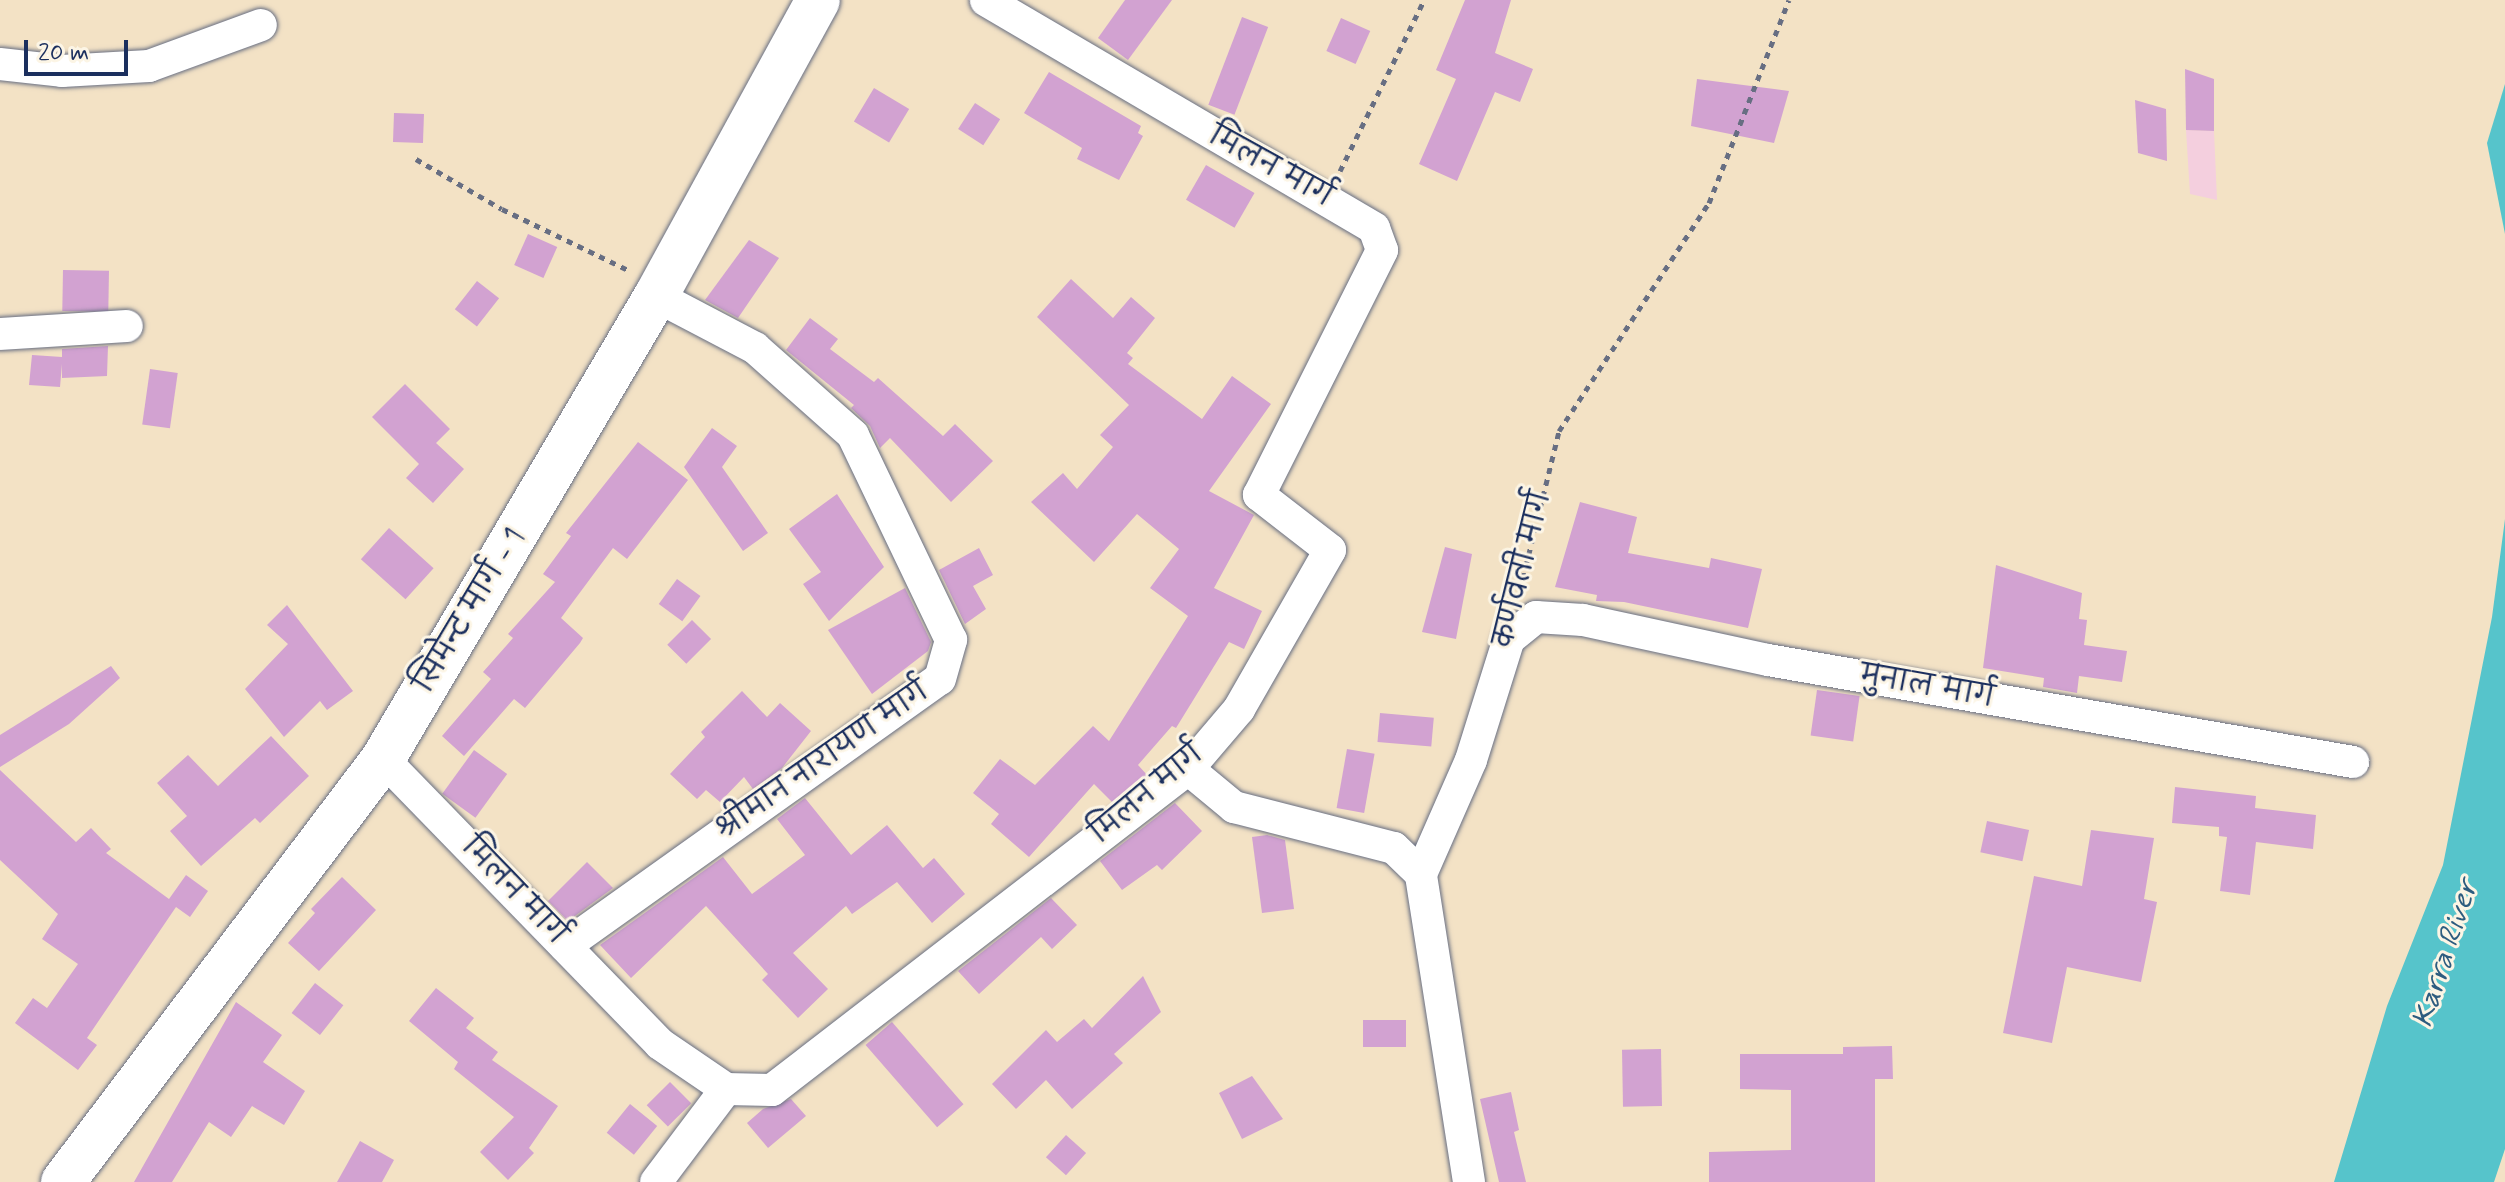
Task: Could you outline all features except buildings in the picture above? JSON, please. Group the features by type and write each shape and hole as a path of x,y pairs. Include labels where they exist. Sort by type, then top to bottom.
{"street":[{"name":"सिमेन्ट मार्ग - 1","path":"63,1182 383,759 659,291 818,0"},
{"name":"मिलन मार्ग","path":"383,759 660,1044 726,1089 772,1090 1188,769 1239,709 1330,550 1259,495 1382,250 1374,228 986,0"},
{"path":"0,64 62,71 149,66 261,25"},
{"name":"श्रीमान नारायण मार्ग","path":"565,946 940,679 951,640 853,435 755,348 659,291"},
{"path":"0,334 127,326"},
{"name":"मुनाल मार्ग","path":"1509,639 1536,617 1583,620 1768,660 2353,762"},
{"name":"कर्णवती मार्ग","path":"1421,874 1471,760 1509,639"},
{"path":"1188,769 1234,807 1394,848 1421,874 1469,1182"},
{"path":"656,1182 726,1089"}],"path":[{"path":"1326,198 1424,0"},
{"name":"कर्णवती मार्ग","path":"1509,639 1559,431 1709,203 1789,0"},
{"path":"416,159 502,209 659,291"}],"shaded area":[{"path":"2186,130 2214,131 2217,200 2190,194"}],"water":[{"path":"2505,84 2505,234 2487,143"},
{"name":"Karra River","path":"2505,519 2505,1149 2494,1182 2334,1182 2387,1006 2443,865 2492,617"}]}
